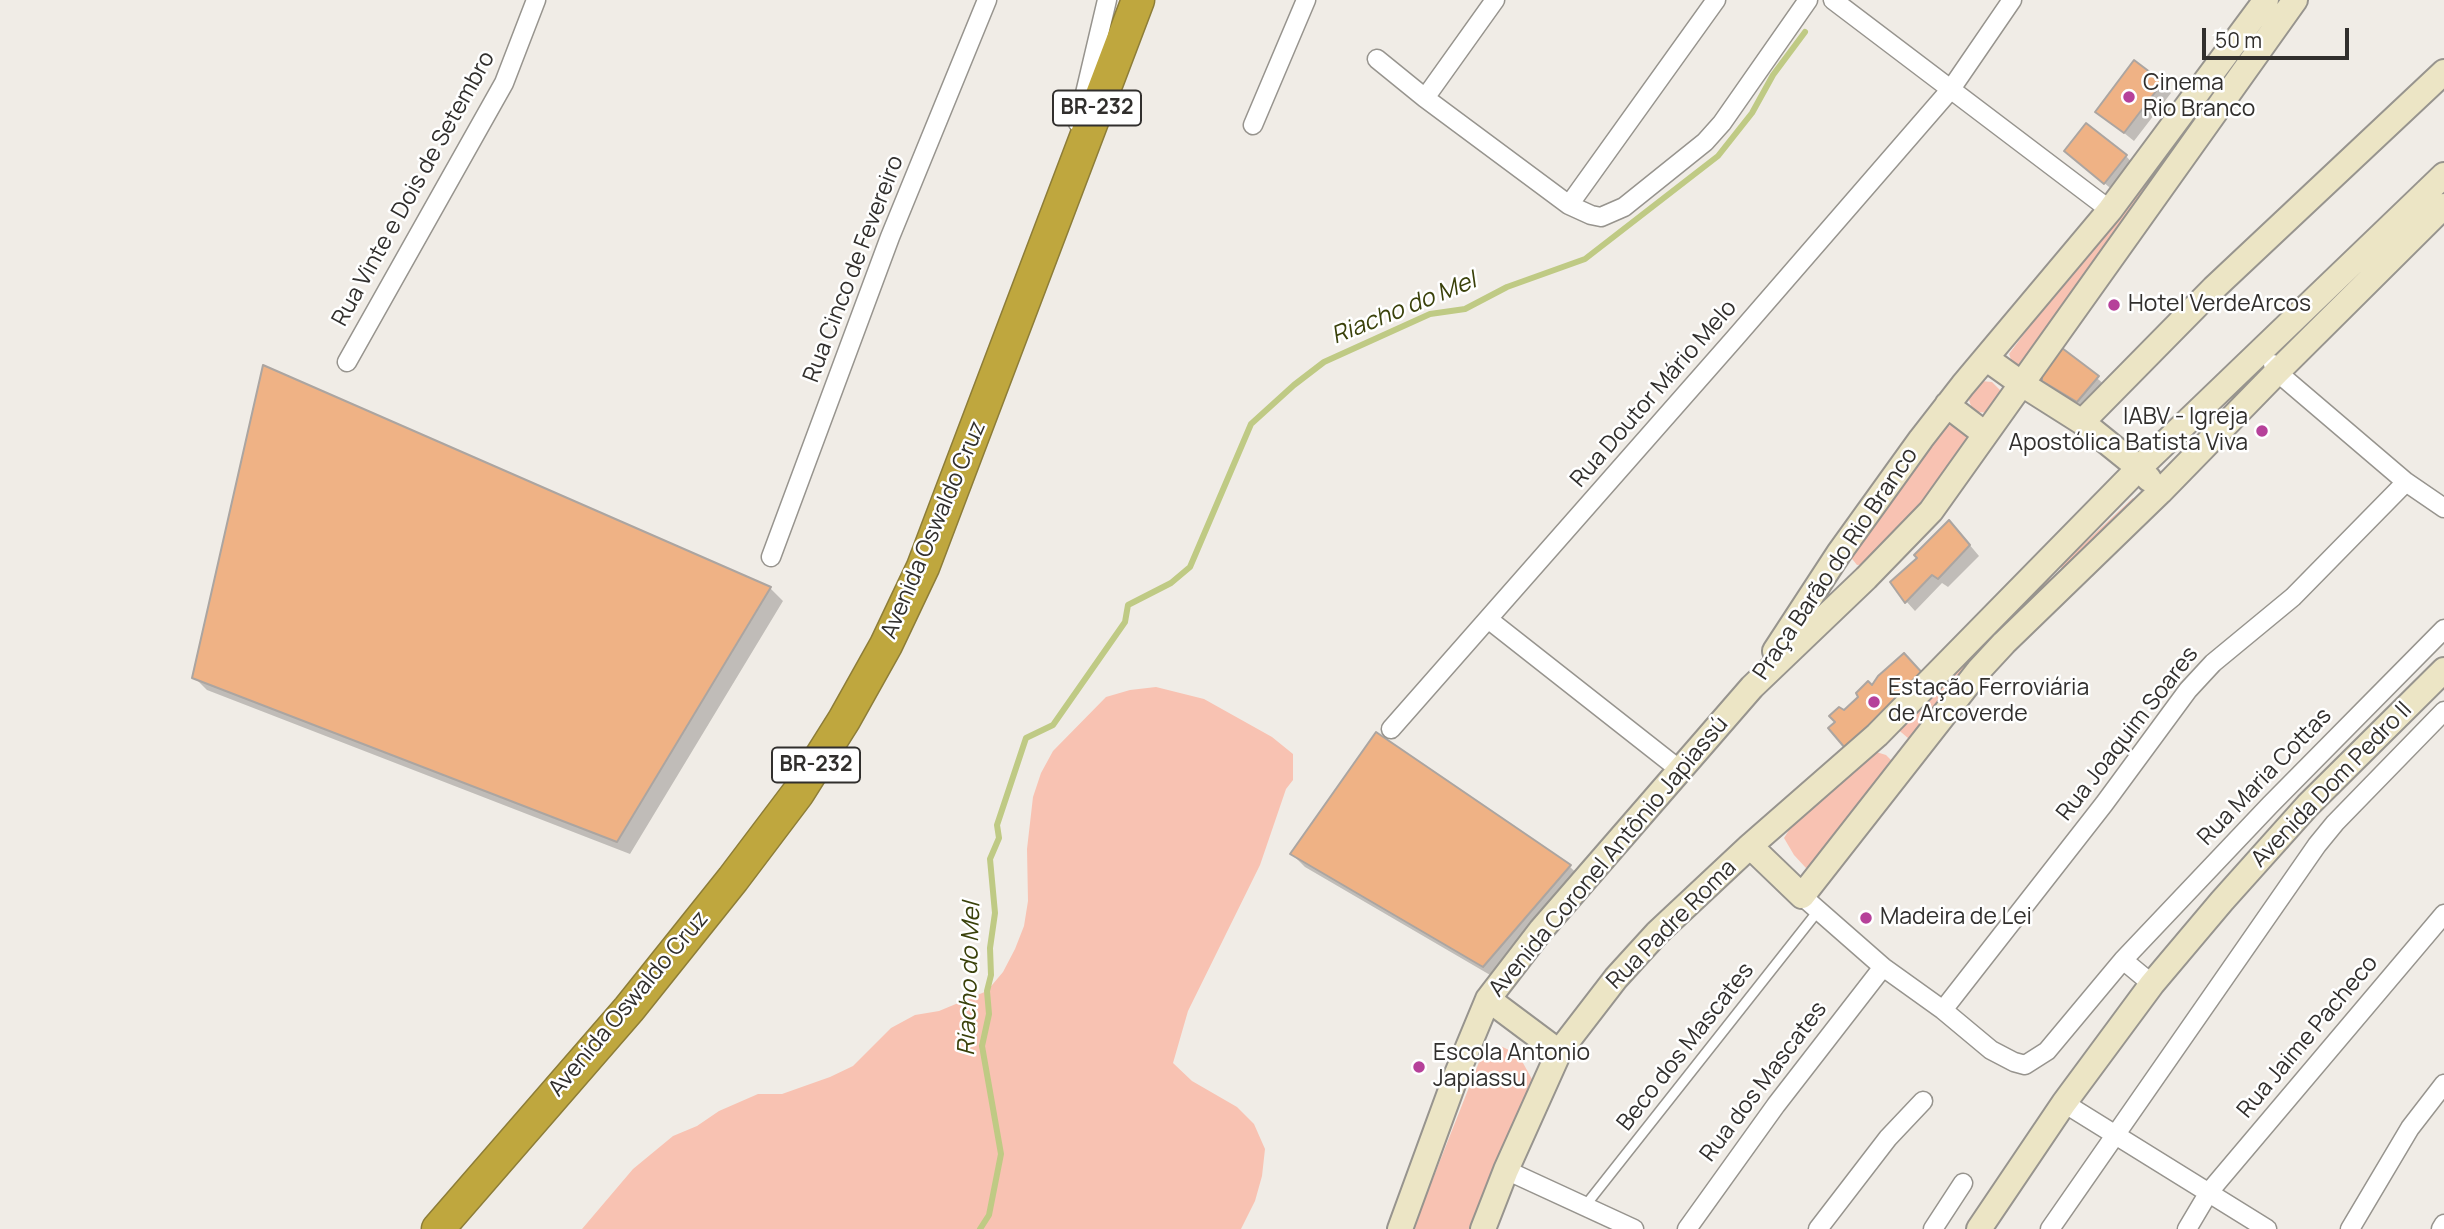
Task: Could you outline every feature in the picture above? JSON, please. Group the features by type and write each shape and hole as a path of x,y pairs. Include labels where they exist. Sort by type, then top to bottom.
{"highway":[{"name":"Avenida Oswaldo Cruz","path":"438,1229 629,1009 724,890 798,793 887,645 923,567 1138,0"}],"street":[{"name":"Rua Vinte e Dois de Setembro","path":"347,362 504,83 536,0"},
{"name":"Rua Cinco de Fevereiro","path":"771,556 890,237 987,0"},
{"path":"1056,216 1107,0"},
{"path":"1254,125 1306,0"},
{"path":"1425,98 1495,0"},
{"path":"1569,205 1716,0"},
{"path":"1377,59 1569,205 1601,217 1625,207 1705,142 1722,123 1808,0"},
{"path":"1833,0 1852,6 1951,89 2110,210"},
{"name":"Rua Doutor Mário Melo","path":"1391,729 1951,89 2012,0"},
{"path":"2161,492 2139,468 2082,422 1987,359 2281,2"},
{"name":"Praça Barão do Rio Branco","path":"1752,687 1866,578 1931,512 1952,485 2281,2"},
{"path":"2082,422 2214,288 2444,72"},
{"name":"Rua Padre Roma","path":"1483,1229 1506,1170 1559,1052 1616,978 1657,933 1750,846 1877,735 2139,468 2444,175"},
{"path":"1810,904 1907,762 1979,670 2161,492 2444,206"},
{"path":"2266,348 2277,372 2406,482 2444,508"},
{"name":"Praça Barão do Rio Branco","path":"1752,687 1839,554 1947,405 1987,359"},
{"path":"1947,405 1985,434"},
{"name":"Rua Joaquim Soares","path":"1943,1010 2104,804 2188,690 2213,663 2293,597 2406,482"},
{"path":"1839,554 1841,566 1846,573 1866,578"},
{"path":"1489,618 1679,769"},
{"name":"Rua Maria Cottas","path":"1943,1010 1991,1050 2014,1062 2025,1065 2047,1051 2123,960 2270,805 2444,629"},
{"name":"Avenida Dom Pedro II","path":"1979,1229 2064,1103 2152,984 2308,805 2444,670"},
{"name":"Avenida Coronel Antônio Japiassú","path":"1400,1229 1456,1076 1488,999 1541,930 1752,687"},
{"path":"2050,1229 2317,845 2444,711"},
{"path":"1877,735 1907,762"},
{"path":"1750,846 1810,904 1883,967 1943,1010"},
{"name":"Rua Jaime Pacheco","path":"2187,1229 2209,1192 2444,914"},
{"path":"2123,960 2152,984"},
{"name":"Rua dos Mascates","path":"1687,1229 1776,1105 1883,967"},
{"path":"1488,999 1559,1052"},
{"path":"2350,1229 2404,1137 2444,1084"},
{"path":"1818,1229 1888,1139 1923,1101"},
{"path":"2064,1103 2267,1229"},
{"path":"1506,1170 1634,1229"},
{"path":"1933,1229 1963,1183"},
{"path":"2441,1229 2444,1224"}],"lane":[{"name":"Beco dos Mascates","path":"1585,1206 1810,904"}],"shaded area":[{"path":"2269,14 2026,366 2013,365 2009,354"},
{"path":"1981,381 1992,382 2001,391 1989,413 1978,412 1971,406 1967,394"},
{"path":"1952,425 1964,430 1968,441 1966,453 1870,564 1857,565 1849,555 1939,427"},
{"path":"2133,498 2137,504 2066,573 2060,566"},
{"path":"2050,578 2053,583 1915,744 1895,727"},
{"path":"1156,687 1204,699 1272,737 1293,754 1293,780 1286,789 1260,865 1188,1011 1173,1063 1192,1081 1237,1107 1254,1124 1265,1149 1262,1176 1255,1201 1241,1229 582,1229 633,1169 673,1136 758,1094 782,1094 830,1077 853,1066 891,1028 915,1015 939,1011 987,991 1003,972 1024,926 1028,901 1027,849 1033,797 1041,773 1053,751 1106,697 1130,690"},
{"path":"1873,751 1886,755 1893,762 1819,863 1806,868 1784,838 1792,825"},
{"path":"1496,1044 1518,1054 1533,1081 1471,1229 1413,1229 1481,1057"}],"building":[{"name":"Cinema Rio Branco","path":"2134,60 2163,82 2124,133 2095,112"},
{"path":"2086,123 2127,155 2104,184 2064,151"},
{"path":"2062,348 2099,376 2077,402 2042,381 2042,374"},
{"path":"263,365 771,587 617,842 192,678"},
{"path":"1949,520 1970,545 1938,579 1932,575 1905,603 1890,582 1917,558 1914,555"},
{"name":"Estação Ferroviária de Arcoverde","path":"1904,653 1925,676 1845,748 1828,728 1835,722 1829,716 1839,707 1844,710 1858,697 1856,693 1868,681 1872,685 1878,676"},
{"path":"1376,732 1571,865 1483,967 1290,854"}],"waterway":[{"name":"Riacho do Mel","path":"980,1229 989,1215 1001,1154 982,1046 989,1014 987,991 991,975 990,948 995,913 990,859 999,838 997,825 1026,738 1053,725 1125,622 1128,605 1171,583 1190,567 1251,424 1294,385 1324,362 1430,314 1465,309 1507,287 1585,259 1718,156 1752,113 1773,75 1805,32"}],"place":[{"name":"Cinema Rio Branco","path":"2129,97"},
{"name":"Hotel VerdeArcos","path":"2114,305"},
{"name":"IABV - Igreja Apostólica Batista Viva","path":"2262,431"},
{"name":"Estação Ferroviária de Arcoverde","path":"1874,702"},
{"name":"Madeira de Lei","path":"1866,918"},
{"name":"Escola Antonio Japiassu","path":"1419,1067"}]}
